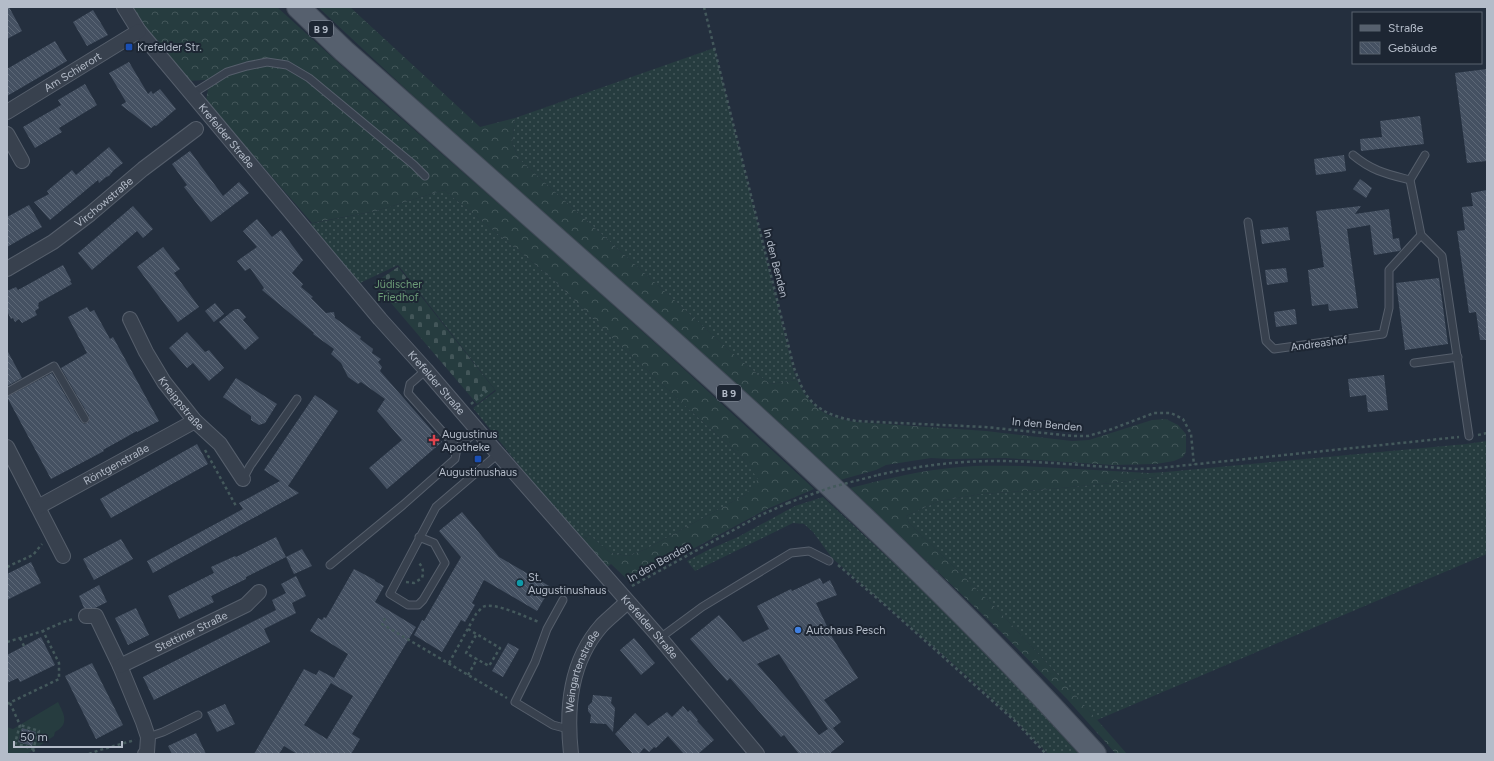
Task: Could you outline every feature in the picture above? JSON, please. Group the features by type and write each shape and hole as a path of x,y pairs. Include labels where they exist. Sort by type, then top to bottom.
{"main road":[{"name":"B 9","path":"298,7 350,56 772,431 963,614 1055,709 1095,754"}],"street":[{"name":"Krefelder Straße","path":"124,7 139,31 380,319 623,598 660,638 757,754"},
{"name":"Am Schierort","path":"7,112 139,31"},
{"name":"Virchowstraße","path":"7,269 53,242 90,214 143,169 196,129"},
{"path":"7,134 22,161"},
{"name":"Kneippstraße","path":"130,319 146,352 164,382 193,422 220,444 243,479"},
{"name":"Röntgenstraße","path":"38,508 193,422"},
{"path":"7,447 63,556"},
{"name":"Stettiner Straße","path":"120,666 246,605 259,592"},
{"name":"Weingartenstraße","path":"571,754 568,729 569,702 575,672 586,646 623,598"},
{"path":"86,616 96,616 120,666 148,737 145,754"}],"lane":[{"path":"192,94 227,72 267,62 287,65 309,78 414,164 426,176"},
{"path":"1353,155 1378,171 1410,180"},
{"path":"1425,155 1410,180 1421,235 1442,256 1469,436"},
{"name":"Andreashof","path":"1248,222 1266,341 1274,349 1383,334 1389,308 1389,270 1421,235"},
{"path":"1414,363 1458,357"},
{"path":"7,392 54,366 86,419"},
{"path":"426,370 410,384 408,393 457,448"},
{"path":"243,479 250,466 297,399"},
{"path":"330,565 403,505 455,459 457,448 478,430"},
{"path":"419,537 434,543 445,563 423,600 418,605 408,605 390,594 419,537 436,507 498,454"},
{"path":"660,638 702,607 791,553 809,551 829,561"},
{"path":"563,600 549,626 535,662 515,702 553,725 568,729"},
{"path":"148,737 163,732 198,715"}],"path":[{"name":"In den Benden","path":"623,598 759,516 788,503 832,487 878,475 910,468 954,463 995,461 1035,462 1136,469 1194,464 1191,434 1184,419 1171,413 1154,413 1112,429 1088,436 1073,436 985,426 856,421 837,417 818,407 804,391 794,368 704,7"},
{"path":"462,412 488,390"},
{"path":"193,422 236,506"},
{"path":"1194,464 1487,433"},
{"path":"7,567 33,555 51,533"},
{"path":"398,578 414,583 422,578 424,573 423,567 410,556"},
{"path":"829,561 834,561 897,615 1015,721 1046,754"},
{"path":"449,663 476,614 482,607 489,605 497,607 549,626"},
{"path":"7,642 43,631 63,622 86,616"},
{"path":"385,618 382,624 515,702"},
{"path":"468,629 500,648 489,666 466,653 476,635"},
{"path":"35,754 33,749 39,731 20,725 8,704 59,679 59,663 43,631"},
{"path":"20,638 24,646"},
{"path":"468,675 476,659"},
{"path":"20,725 15,743 33,749"},
{"path":"89,754 148,737"}],"green space":[{"path":"129,7 277,7 673,359 814,489 767,509 637,579 629,581 611,564 605,569 578,539 589,535 611,553 628,556 646,549 745,495 758,479 744,460 609,335 554,280 444,190 376,211 312,223 206,101 208,81 189,81 166,55"},
{"path":"318,7 350,7 480,127 515,118 512,143 519,159 738,358 770,384 797,380 802,390 814,405 827,414 856,422 986,431 1072,441 1089,440 1152,420 1166,419 1178,425 1186,434 1186,452 1183,457 1174,461 1156,464 1112,465 1005,458 931,458 886,465 876,470 840,480 470,149"},
{"path":"714,48 793,369 797,380 770,384 738,358 519,159 512,143 515,118"},
{"path":"444,190 554,280 609,335 744,460 759,479 745,495 646,549 628,556 611,553 589,535 578,539 473,408 496,391 398,265 360,283 304,225 376,211"},
{"name":"Jüdischer Friedhof","path":"398,267 495,390 477,404 374,283"},
{"path":"1487,441 1487,554 1097,720 996,608 909,523 906,516 939,501 982,494 1121,482 1155,477 1166,472"},
{"path":"975,466 1022,466 1149,473 1166,472 1155,477 1121,482 982,494 939,501 906,516 909,523 996,608 1057,674 1127,754 1116,754 1067,699 1002,633 850,488 904,475 946,468"},
{"path":"823,497 927,594 1034,704 1079,754 1048,754 1016,721 966,675 832,558 813,532 804,524 793,523 695,571 687,561 738,537 795,506"},
{"path":"58,702 64,715 64,722 63,726 55,732 54,736 27,754 7,754 7,727 13,729"}],"building":[{"path":"7,7 9,7 22,31 7,39"},
{"path":"93,10 108,35 87,46 73,22"},
{"path":"55,41 67,61 7,96 7,69"},
{"path":"129,62 148,94 151,91 153,94 160,89 176,109 156,126 155,125 151,128 121,105 126,102 109,73"},
{"path":"1487,69 1487,161 1467,163 1455,73"},
{"path":"85,84 97,105 59,128 62,132 35,148 23,127 61,105 58,100"},
{"path":"1420,116 1424,144 1361,151 1360,139 1382,137 1380,121"},
{"path":"109,147 123,163 99,183 98,180 50,220 34,202 49,194 47,191 72,170 76,175"},
{"path":"190,151 223,196 239,182 249,193 211,222 184,187 187,185 172,164"},
{"path":"1344,155 1346,171 1316,175 1314,159"},
{"path":"1360,179 1372,188 1366,198 1353,189"},
{"path":"1487,190 1487,340 1480,340 1476,312 1469,313 1457,231 1465,230 1462,207 1473,206 1471,193"},
{"path":"29,205 42,227 7,247 7,217"},
{"path":"133,206 153,229 143,238 137,231 92,270 78,253"},
{"path":"1361,206 1355,214 1389,209 1393,239 1399,238 1401,250 1374,255 1370,225 1347,229 1358,308 1329,311 1328,304 1312,306 1308,270 1324,267 1316,211"},
{"path":"257,219 272,237 281,230 303,260 292,273 303,284 301,287 313,297 311,298 326,313 334,312 335,318 361,337 360,339 373,349 372,353 381,359 378,362 382,367 380,371 442,442 387,489 369,468 402,440 377,411 385,399 361,382 358,384 348,377 341,363 331,354 334,349 313,334 314,333 262,290 264,288 250,268 245,271 237,261 257,247 243,231"},
{"path":"1288,227 1290,240 1262,244 1260,230"},
{"path":"163,247 180,269 174,273 199,307 178,322 137,267"},
{"path":"63,265 72,284 38,303 39,308 35,311 37,315 22,323 19,319 15,322 13,318 11,319 7,311 7,291 16,287 18,290"},
{"path":"1286,268 1288,282 1267,285 1265,270"},
{"path":"1439,278 1448,344 1405,350 1396,283"},
{"path":"215,303 224,314 214,322 205,311"},
{"path":"87,307 90,312 94,310 110,339 113,337 159,421 137,431 103,450 104,451 51,479 7,397 52,373 81,422 85,424 89,422 89,416 61,368 87,353 68,317"},
{"path":"235,309 239,309 246,317 243,320 259,338 245,350 219,322"},
{"path":"1295,309 1297,324 1276,327 1274,312"},
{"path":"187,332 205,352 209,350 224,368 209,381 193,363 187,368 169,348"},
{"path":"7,350 22,378 7,386"},
{"path":"1384,375 1388,410 1368,412 1366,395 1350,397 1348,379"},
{"path":"236,378 277,404 265,423 259,425 251,420 251,416 223,397"},
{"path":"315,395 338,411 288,486 299,493 153,573 147,561 243,509 239,503 280,481 264,470"},
{"path":"197,444 208,464 111,518 100,499"},
{"name":"St. Augustinushaus","path":"462,512 499,557 551,587 537,611 484,580 472,603 475,605 465,622 461,620 442,652 414,635 422,620 424,621 461,557 439,531"},
{"path":"276,537 286,557 211,596 214,602 179,619 168,596 214,573 211,567 235,556 236,557"},
{"path":"121,539 133,559 94,580 83,559"},
{"path":"302,549 312,566 294,574 286,557"},
{"path":"31,562 41,583 7,600 7,574"},
{"path":"354,569 384,586 375,602 416,627 352,734 360,739 351,754 297,754 284,746 279,754 254,754 304,669 316,675 319,670 334,678 348,654 310,631 318,618 322,620 324,617 326,618","holes":["331,683 353,696 327,739 304,725"]},
{"path":"296,576 306,596 292,603 296,613 264,629 270,642 154,700 143,677 276,610 272,600 286,593 281,584"},
{"path":"820,578 823,584 830,580 837,595 816,603 832,637 858,678 824,700 841,722 833,728 844,742 829,754 799,754 784,735 781,737 730,678 727,681 690,639 719,615 743,642 769,629 757,606 791,589 792,591","holes":["779,654 828,729 819,735 757,664"]},
{"path":"99,585 107,602 95,608 84,608 79,596"},
{"path":"136,608 149,635 128,645 115,618"},
{"path":"41,637 55,665 20,682 18,678 7,683 7,655"},
{"path":"634,638 655,663 641,675 620,650"},
{"path":"508,643 519,649 503,677 492,671"},
{"path":"92,663 123,725 96,739 65,676"},
{"path":"593,695 612,697 611,703 615,708 613,732 606,724 590,723 591,715 588,711 588,706 592,702"},
{"path":"225,704 235,724 217,732 207,712"},
{"path":"683,706 688,712 690,710 698,720 697,721 714,740 698,754 684,754 668,736 656,748 654,747 649,752 644,748 639,754 633,754 615,734 635,713 648,726 667,712 672,717"},
{"path":"22,728 36,732 32,746 18,742"},
{"path":"196,733 206,754 172,754 168,746"}],"place":[{"name":"Krefelder Str.","path":"129,47"},
{"name":"Augustinus Apotheke","path":"434,440"},
{"name":"Augustinushaus","path":"478,459"},
{"name":"St. Augustinushaus","path":"520,583"},
{"name":"Autohaus Pesch","path":"798,630"}]}
